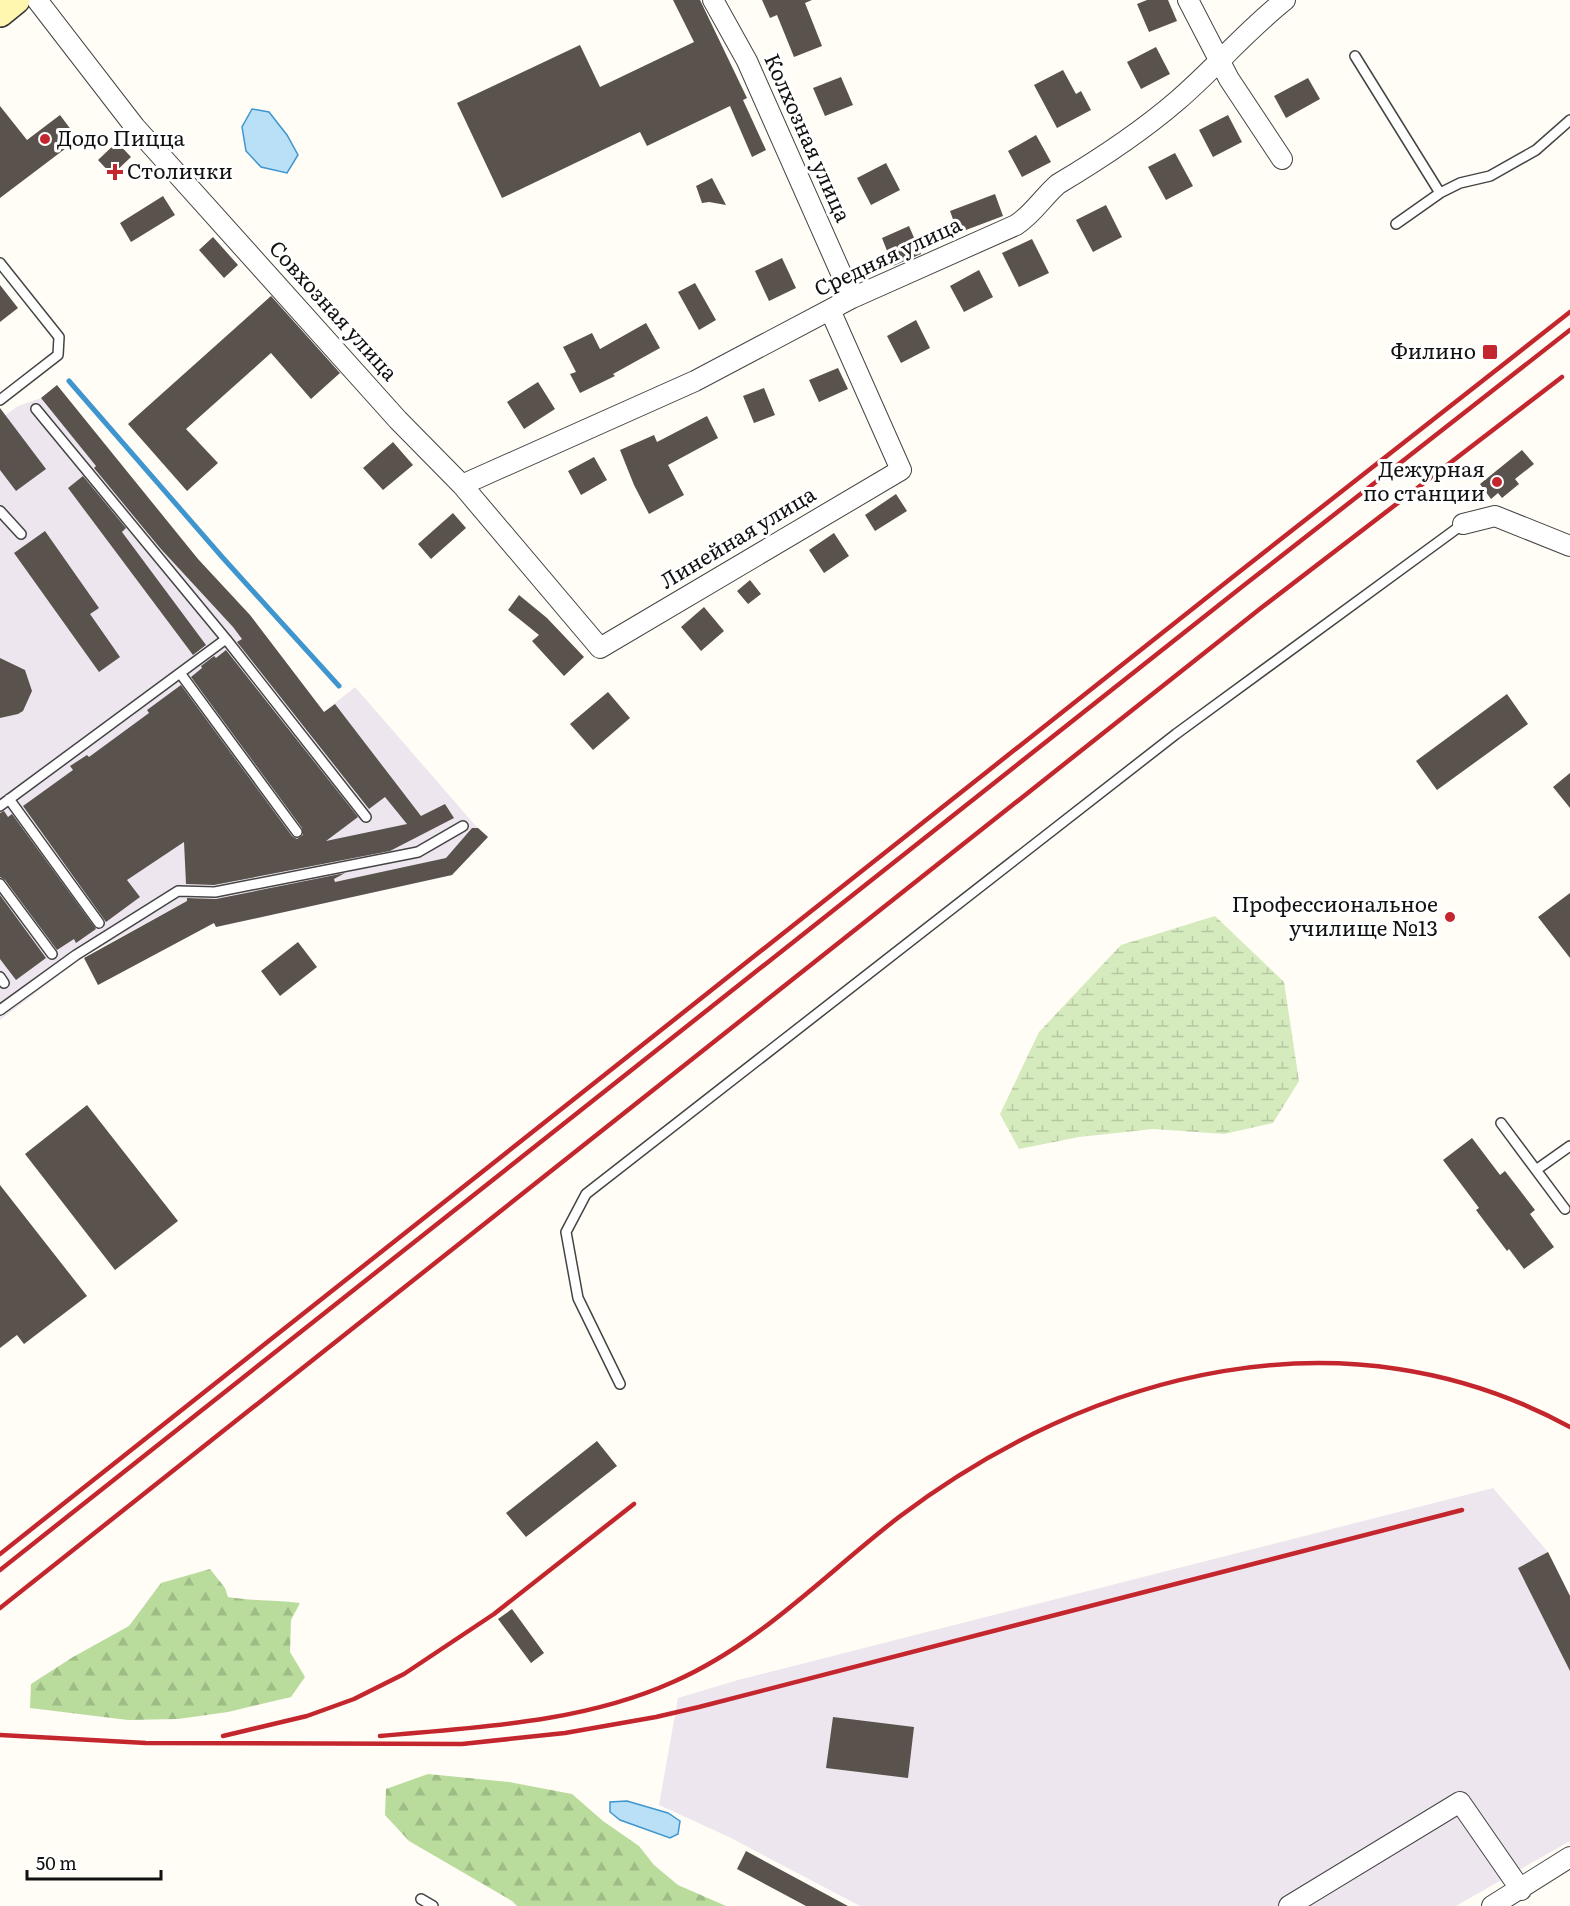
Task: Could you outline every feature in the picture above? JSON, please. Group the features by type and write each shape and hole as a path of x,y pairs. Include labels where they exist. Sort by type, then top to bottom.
{"main road":[{"path":"0,13 16,0"}],"street":[{"name":"Совхозная улица","path":"37,0 135,127 398,420 462,485 600,648"},
{"name":"Колхозная улица","path":"713,0 747,61 852,298"},
{"path":"1188,0 1219,60 1282,159"},
{"name":"Средняя улица","path":"462,485 694,381 852,298 1016,225 1026,218 1058,184 1144,127 1180,99 1242,36 1285,0"},
{"name":"Линейная улица","path":"600,648 901,470 830,310"},
{"path":"1463,524 1495,516 1570,546"},
{"path":"1289,1906 1460,1802 1521,1890"},
{"path":"1492,1906 1521,1890 1570,1857"}],"lane":[{"path":"1355,56 1440,193"},
{"path":"1396,224 1440,193 1460,183 1490,176 1536,150 1570,120"},
{"path":"0,263 59,336 58,355 0,400"},
{"path":"36,409 226,639 366,817"},
{"path":"0,511 21,534"},
{"path":"621,1384 578,1298 566,1232 586,1194 1176,734 1463,524"},
{"path":"0,806 226,639"},
{"path":"180,673 297,832"},
{"path":"9,799 99,923"},
{"path":"0,1010 76,955 178,891 215,892 418,852 463,826"},
{"path":"0,884 52,954"},
{"path":"1501,1123 1565,1209"},
{"path":"1536,1170 1570,1146"},
{"path":"421,1899 433,1906"}],"shaded area":[{"path":"41,398 250,615 324,712 355,687 488,837 452,875 216,927 198,895 83,957 0,1020 0,419 18,406"},
{"path":"1493,1488 1548,1552 1570,1596 1570,1841 1456,1906 860,1906 729,1837 659,1805 678,1698 738,1680"}],"green space":[{"path":"1215,916 1284,982 1299,1081 1273,1123 1224,1134 1153,1129 1079,1137 1019,1149 1000,1114 1039,1032 1121,945"},
{"path":"210,1569 225,1588 228,1597 300,1603 291,1620 290,1652 305,1677 291,1697 228,1712 178,1719 128,1720 30,1708 31,1684 73,1657 129,1626 161,1583"},
{"path":"428,1774 509,1782 572,1794 603,1821 639,1846 654,1865 678,1885 726,1906 517,1906 409,1841 385,1815 386,1789"}],"water":[{"path":"252,109 269,112 287,135 298,155 287,173 261,167 246,151 242,127"},
{"path":"627,1801 668,1813 680,1821 678,1834 670,1838 620,1820 610,1812 610,1802"}],"building":[{"path":"673,0 700,0 747,98 743,100 766,150 752,157 730,106 647,146 640,132 502,198 457,103 580,45 600,87 694,42"},
{"path":"762,0 812,0 805,3 822,46 794,57 777,15 770,18"},
{"path":"1147,0 1168,0 1177,21 1149,32 1137,4"},
{"path":"1156,47 1170,74 1141,89 1127,62"},
{"path":"1063,70 1076,94 1081,91 1091,110 1057,128 1034,85"},
{"path":"841,77 853,105 825,116 813,88"},
{"path":"1308,78 1320,99 1286,118 1274,96"},
{"path":"0,106 27,140 60,115 78,139 0,198"},
{"path":"1228,115 1242,142 1213,157 1199,130"},
{"path":"1036,135 1051,162 1022,177 1008,151"},
{"path":"117,142 131,157 112,175 98,160"},
{"path":"1175,153 1193,186 1166,200 1148,167"},
{"path":"886,163 900,190 871,205 857,178"},
{"path":"712,178 726,205 702,203 696,186"},
{"path":"995,194 1003,216 958,233 950,211"},
{"path":"163,196 175,215 131,242 120,223"},
{"path":"1106,205 1122,237 1093,252 1076,220"},
{"path":"909,226 921,254 893,266 882,238"},
{"path":"213,237 238,265 224,278 199,250"},
{"path":"1032,239 1049,273 1019,287 1002,253"},
{"path":"782,258 796,288 769,301 755,271"},
{"path":"979,270 993,297 964,312 950,286"},
{"path":"695,283 716,320 699,330 678,292"},
{"path":"0,285 18,308 0,322"},
{"path":"271,296 340,373 311,399 271,353 186,429 218,463 187,491 128,424"},
{"path":"916,320 930,348 901,363 887,336"},
{"path":"646,323 660,348 613,374 615,376 580,393 570,374 576,372 563,347 592,333 600,349"},
{"path":"838,368 848,389 819,402 809,380"},
{"path":"538,382 555,409 524,429 507,402"},
{"path":"57,385 198,559 250,615 324,712 335,704 421,816 445,804 454,818 390,851 214,885 186,884 184,842 127,880 140,897 106,922 23,806 73,770 70,766 87,755 89,757 149,713 147,710 181,685 292,836 297,839 303,835 302,828 191,677 202,668 201,666 226,650 358,817 326,841 407,824 385,797 369,809 237,642 242,639 233,627 160,548 94,468 96,466 41,398"},
{"path":"764,388 775,415 754,423 743,396"},
{"path":"0,408 46,469 16,491 0,470"},
{"path":"707,416 718,438 668,465 684,495 649,514 620,450 654,435 657,442"},
{"path":"393,442 413,465 383,490 363,468"},
{"path":"1522,450 1534,464 1515,479 1519,484 1502,498 1498,493 1491,499 1480,484"},
{"path":"594,457 607,480 581,495 568,471"},
{"path":"83,476 126,528 122,532 206,645 193,655 68,488"},
{"path":"896,494 907,511 875,531 865,515"},
{"path":"453,513 466,528 431,559 418,544"},
{"path":"45,531 99,608 90,614 120,657 99,672 14,553"},
{"path":"834,533 849,556 824,573 809,550"},
{"path":"750,580 761,594 748,604 737,591"},
{"path":"519,595 547,618 584,657 564,676 532,641 539,635 508,610"},
{"path":"704,607 724,631 701,651 681,627"},
{"path":"0,658 25,670 32,691 23,711 0,718"},
{"path":"608,692 630,718 593,750 570,724"},
{"path":"1507,694 1528,724 1437,790 1416,761"},
{"path":"1570,773 1570,808 1553,787"},
{"path":"4,811 8,817 12,814 96,929 76,943 74,939 57,950 5,880 0,877 0,813"},
{"path":"472,828 478,828 488,837 452,875 216,927 214,923 98,985 84,958 187,901 187,898 216,899 345,873 334,879 335,882 446,858"},
{"path":"1570,893 1570,958 1538,917"},
{"path":"0,895 46,958 16,980 0,959"},
{"path":"298,942 317,967 280,996 261,971"},
{"path":"87,1105 178,1221 115,1270 25,1154"},
{"path":"1472,1138 1500,1175 1505,1171 1535,1210 1530,1214 1554,1247 1524,1269 1509,1249 1507,1251 1476,1210 1479,1208 1443,1160"},
{"path":"0,1185 87,1296 24,1344 17,1335 0,1348"},
{"path":"597,1441 617,1466 526,1537 506,1513"},
{"path":"1548,1552 1570,1596 1570,1671 1518,1568"},
{"path":"512,1609 544,1653 531,1663 498,1619"},
{"path":"833,1717 914,1727 908,1778 826,1768"},
{"path":"746,1851 848,1906 806,1906 737,1869"}],"waterway":[{"path":"69,381 223,558 339,686"}],"railway":[{"path":"0,1554 1570,312"},
{"path":"0,1570 1570,330"},
{"path":"0,1608 1261,608 1562,377"},
{"path":"380,1736 492,1726 566,1715 638,1696 673,1682 705,1666 763,1628 899,1517 974,1466 1054,1424 1138,1392 1223,1371 1310,1363 1398,1369 1485,1390 1570,1427"},
{"path":"223,1736 307,1716 354,1699 404,1674 494,1614 634,1504"},
{"path":"0,1735 146,1743 462,1744 565,1733 699,1707 1462,1510"}],"place":[{"name":"Додо Пицца","path":"45,139"},
{"name":"Столички","path":"115,172"},
{"name":"Филино","path":"1490,352"},
{"name":"Дежурная по станции","path":"1497,482"},
{"name":"Профессиональное училище №13","path":"1450,917"}]}
